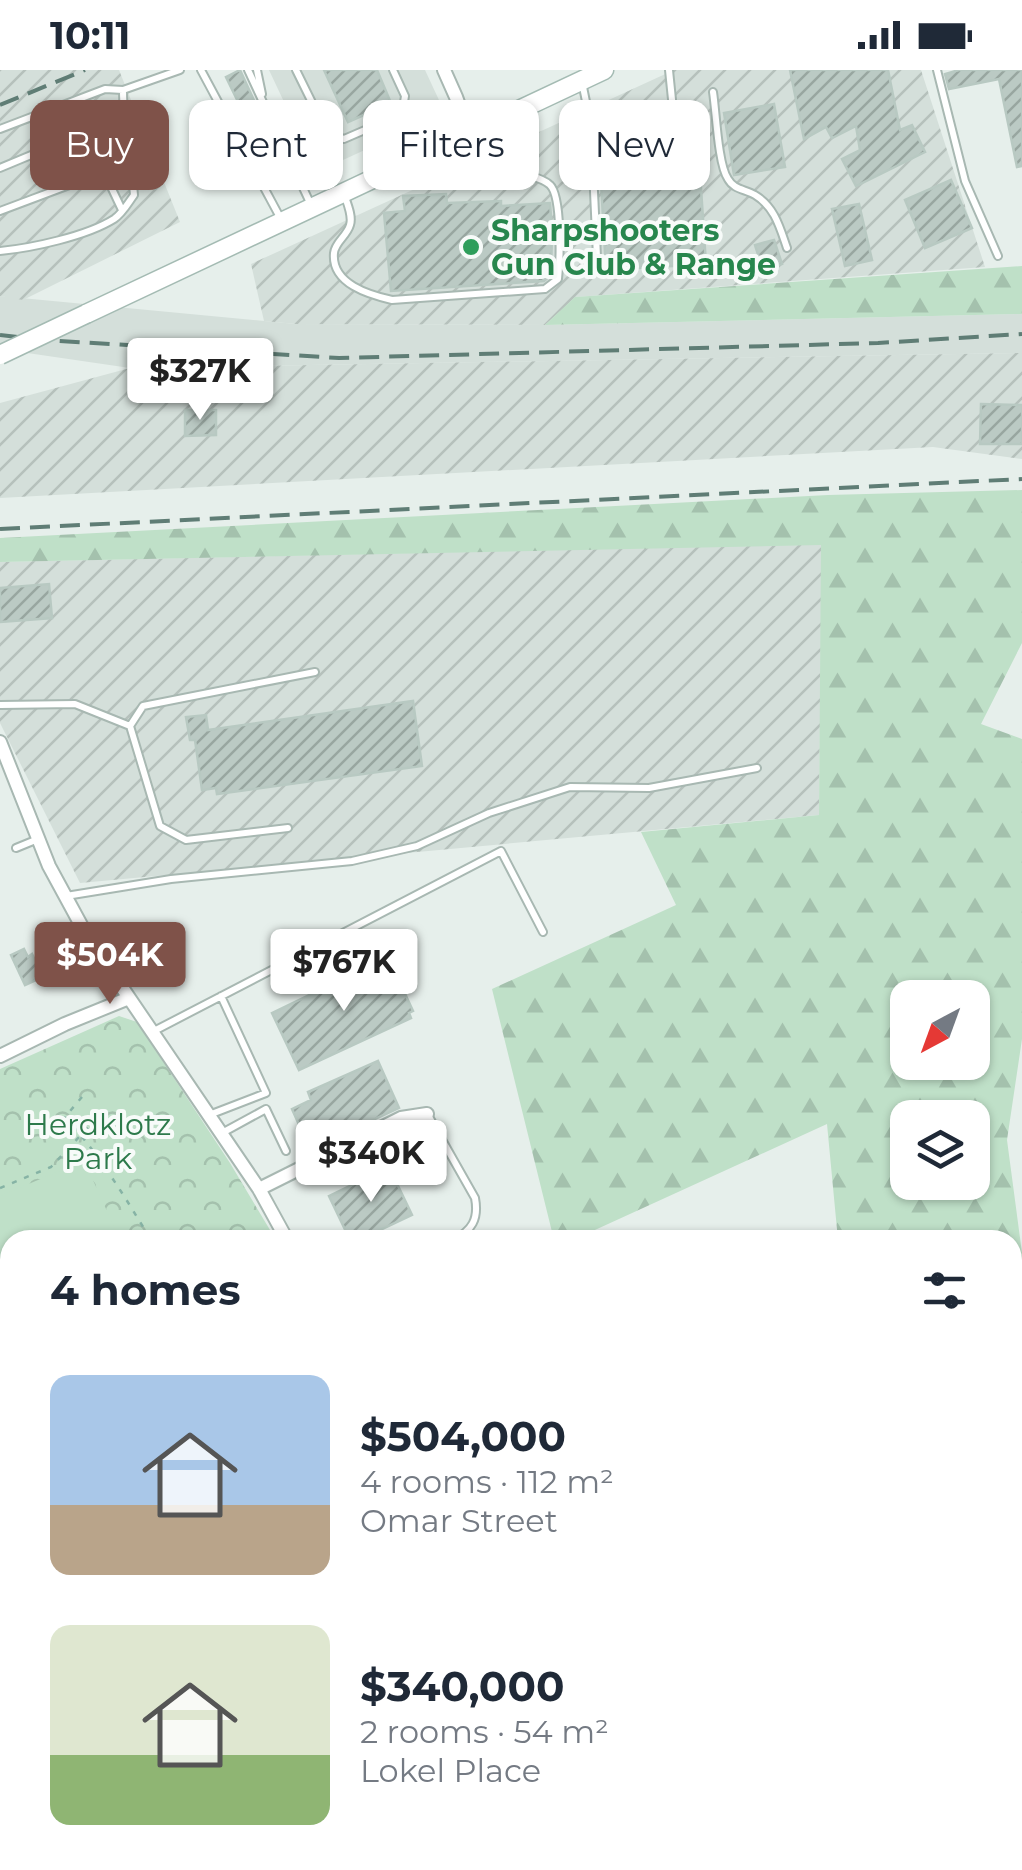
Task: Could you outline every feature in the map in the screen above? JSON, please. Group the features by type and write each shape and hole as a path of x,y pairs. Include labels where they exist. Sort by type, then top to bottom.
{"street":[{"path":"444,70 457,100"},
{"path":"539,100 604,70"},
{"path":"0,356 363,184"},
{"path":"0,742 5,765 64,896 87,936 259,1189 282,1230"},
{"path":"0,1056 130,998"},
{"path":"259,1189 401,1118 427,1114"}],"lane":[{"path":"0,128 104,89 122,90 180,70"},
{"path":"200,70 282,222"},
{"path":"248,70 262,100"},
{"path":"258,70 262,100"},
{"path":"296,70 327,133 344,140 402,114 405,96 393,70"},
{"path":"668,70 671,100"},
{"path":"938,70 965,181 998,256"},
{"path":"582,80 590,126 597,256"},
{"path":"0,251 26,248 85,231 122,212 134,195 122,90"},
{"path":"714,92 727,179 739,190 755,195 775,213 787,248"},
{"path":"0,168 30,156"},
{"path":"344,193 351,220 336,245 335,264 352,286 367,294 392,300 545,289 558,279 560,264 556,194 539,179"},
{"path":"0,211 56,190"},
{"path":"112,190 122,212"},
{"path":"304,190 312,208"},
{"path":"288,828 186,840 160,826 130,726 143,706 315,672"},
{"path":"0,705 75,704 130,726"},
{"path":"64,896 170,879 352,861 417,846 489,813 570,787 649,788 757,768"},
{"path":"16,848 39,839"},
{"path":"153,1032 501,851 544,932"},
{"path":"209,1115 266,1093 221,996"},
{"path":"221,1134 266,1109 286,1151"},
{"path":"427,1114 476,1198 478,1211 467,1230"}],"path":[{"path":"82,1098 65,1117 115,1181 145,1230"},
{"path":"0,1188 51,1167 95,1120"}],"shaded area":[{"path":"0,70 119,70 131,100 30,100 30,190 167,190 180,222 23,300 0,296"},
{"path":"269,70 425,70 439,100 363,100 363,151 343,160 343,100 283,100"},
{"path":"674,70 921,70 985,267 576,297 545,325 264,321 251,264 412,190 539,190 539,132 559,123 559,190 710,190 710,100 609,100"},
{"path":"0,296 296,324 545,325 1022,314 1022,353 130,368 0,349"},
{"path":"1022,353 1022,459 933,447 0,498 0,403 130,368"},
{"path":"822,544 819,815 80,883 0,723 0,562"}],"green space":[{"path":"1022,266 1022,314 545,325 575,297"},
{"path":"1022,490 1022,643 981,724 1022,739 1022,1039 1007,1140 1019,1230 837,1230 827,1124 595,1230 552,1230 492,989 676,905 641,832 819,815 821,545 0,562 0,538 828,495"},
{"name":"Herdklotz Park","path":"119,1016 137,1022 270,1230 0,1230 0,1069"},
{"path":"76,1164 88,1169 115,1230 0,1230 0,1196"}],"building":[{"path":"240,70 254,100 237,100 226,77"},
{"path":"324,70 377,70 390,100 363,100 363,115 348,122 343,100 338,100"},
{"path":"790,70 888,70 900,130 912,125 925,152 856,186 842,159 860,150 856,126 832,138 826,127 804,139"},
{"path":"959,70 1022,70 1022,166 1017,167 999,79 949,89 945,74"},
{"path":"774,104 785,167 734,175 724,113"},
{"path":"951,180 972,228 925,248 905,200"},
{"path":"601,190 701,190 706,264 606,270"},
{"name":"Sharpshooters Gun Club & Range","path":"446,194 447,203 550,203 551,275 544,281 391,291 384,213 405,211 403,196"},
{"path":"859,204 872,260 845,266 832,209"},
{"path":"774,240 782,264 763,270 755,245"},
{"path":"981,404 1022,405 1022,444 980,444"},
{"path":"185,410 216,410 216,435 185,436"},
{"path":"49,584 52,618 0,622 0,588"},
{"path":"413,701 422,766 217,794 216,788 202,790 195,740 190,740 186,717 206,715 208,730"},
{"path":"24,949 28,957 32,954 43,977 25,985 11,955"},
{"path":"388,957 413,1011 409,1013 411,1018 299,1070 272,1013"},
{"path":"378,1061 399,1108 310,1149 292,1109 311,1100 308,1092"},
{"path":"389,1167 412,1215 380,1230 345,1230 329,1196"}],"railway":[{"path":"0,105 85,70"},
{"path":"0,335 339,358 878,343 1022,334"},
{"path":"0,529 1022,479"}],"place":[{"name":"Sharpshooters Gun Club & Range","path":"471,247"}]}
